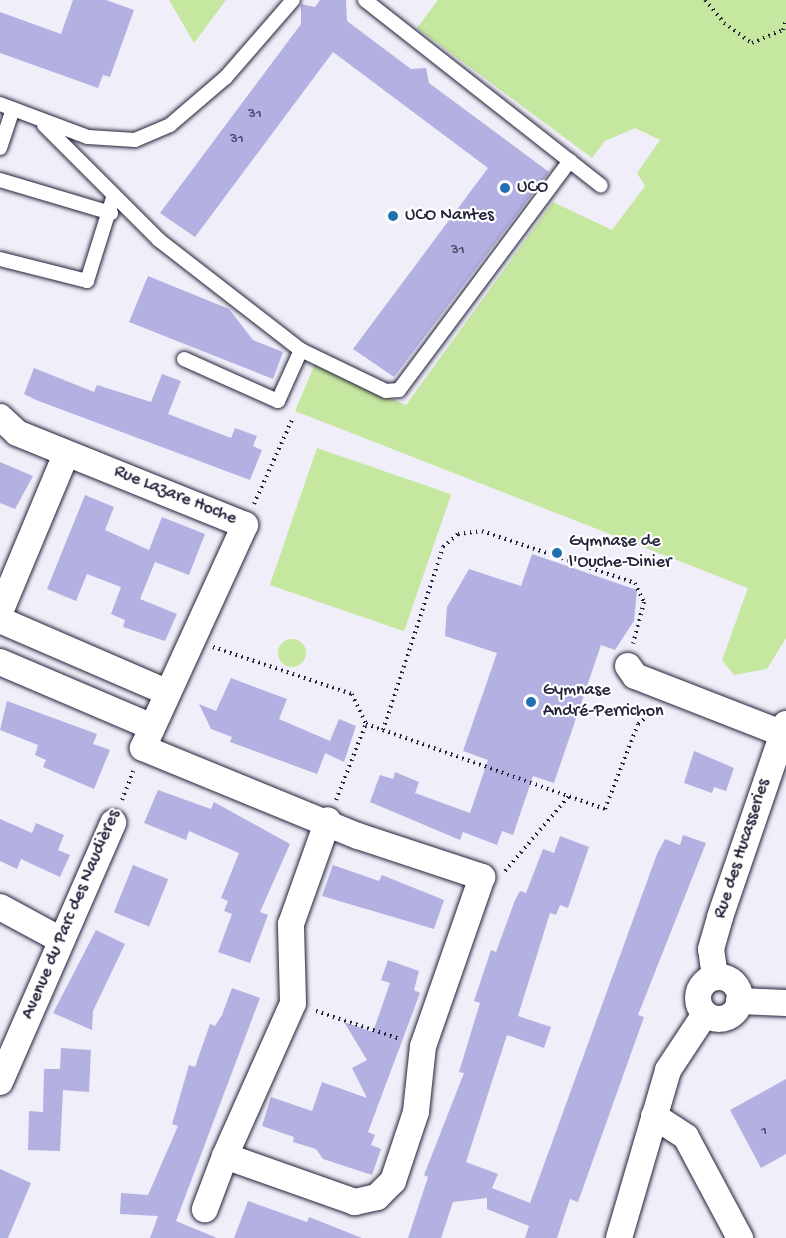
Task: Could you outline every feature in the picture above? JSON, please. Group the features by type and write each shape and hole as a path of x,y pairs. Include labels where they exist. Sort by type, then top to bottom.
{"street":[{"name":"Rue Lazare Hoche","path":"0,417 17,433 245,525 195,641 164,691 146,737"},
{"path":"0,612 66,454"},
{"path":"0,620 164,691"},
{"path":"0,662 146,737 328,820 482,877 423,1046 416,1112 393,1181 377,1197 355,1202 225,1156"},
{"path":"628,666 635,676 785,730"},
{"name":"Rue des Hucasseries","path":"715,977 711,949 785,730"},
{"path":"205,1209 225,1156 293,1003 291,924 328,820"},
{"name":"Avenue du Parc des Naudières","path":"0,1082 113,823"},
{"path":"0,907 61,940"},
{"path":"705,1014 698,997 715,977 734,984 739,1001"},
{"path":"739,1001 786,1003"},
{"path":"705,1014 724,1018 739,1001"},
{"path":"619,1238 668,1070 705,1014"},
{"path":"654,1116 686,1137 741,1238"}],"lane":[{"path":"0,148 7,106 44,125 88,137 135,140 170,125 226,77 293,0"},
{"path":"365,0 601,186"},
{"path":"44,125 159,240 301,350 386,391 399,390 570,161"},
{"path":"0,180 111,213"},
{"path":"0,259 87,281 111,213 114,195"},
{"path":"184,359 278,401 301,350"}],"path":[{"path":"705,0 724,23 752,43 783,30 786,20"},
{"path":"245,525 292,420"},
{"path":"383,730 443,546 458,534 482,531 640,586 644,602 628,666"},
{"path":"195,641 352,694 366,724 605,809 638,724 678,693"},
{"path":"328,820 366,724"},
{"name":"Avenue du Parc des Naudières","path":"113,823 146,737"},
{"path":"482,877 499,880 569,796"},
{"path":"293,1003 423,1046"}],"green space":[{"path":"169,0 226,0 194,43"},
{"path":"438,0 786,0 786,638 767,669 734,675 722,660 748,588 295,411 315,364 406,405 553,202 612,230 645,186 637,173 660,140 635,128 605,141 592,158 417,28"},
{"path":"317,448 451,494 404,631 270,585"},
{"path":"292,639 302,643 306,653 302,663 292,667 282,663 278,653 282,643"}],"building":[{"path":"73,0 106,0 134,10 110,77 103,75 98,88 0,53 0,12 61,34"},
{"name":"UCO","path":"320,0 346,0 347,21 411,69 426,68 429,83 549,172 394,377 353,349 488,168 333,52 195,237 160,213 301,24 301,4 315,7"},
{"path":"148,276 229,309 253,340 283,352 273,379 129,322"},
{"path":"34,368 94,392 97,385 151,402 162,374 181,381 168,414 231,438 235,428 257,436 253,446 262,450 250,480 24,394"},
{"path":"0,462 33,476 15,509 0,503"},
{"path":"85,495 114,507 105,530 149,550 162,517 205,534 189,575 155,562 140,599 177,614 165,641 123,627 125,620 111,614 121,587 87,574 76,601 47,589"},
{"name":"Gymnase André-Perrichon","path":"532,554 637,590 634,621 615,650 601,645 554,783 533,776 513,835 502,831 497,845 463,832 460,840 370,802 380,775 393,779 395,772 419,782 415,793 470,813 488,760 463,751 497,653 445,636 447,607 469,569 521,586"},
{"path":"231,678 287,699 279,719 330,741 317,774 230,742 232,737 211,729 199,704 216,711"},
{"path":"7,701 97,734 93,744 110,750 94,789 43,767 46,760 35,755 38,745 0,730"},
{"path":"339,719 356,726 344,762 325,753"},
{"path":"694,751 734,768 726,791 714,787 712,793 684,783"},
{"path":"158,790 211,809 214,802 290,844 260,912 268,915 250,963 218,952 232,914 224,911 228,901 221,898 239,853 189,831 186,840 144,823"},
{"path":"0,819 32,833 36,823 64,835 58,850 70,855 60,877 21,859 17,869 0,861"},
{"path":"683,835 706,843 638,1015 644,1017 578,1202 570,1199 557,1238 525,1238 529,1226 487,1209 487,1198 453,1202 441,1238 408,1238 428,1177 424,1175 464,1073 459,1072 480,1003 474,1001 491,950 496,952 515,900 520,891 526,893 543,849 554,853 560,836 589,847 568,908 560,905 556,915 550,913 518,1016 551,1027 544,1048 507,1035 466,1162 498,1174 492,1188 530,1203 657,854 665,839 680,845"},
{"path":"133,865 168,879 149,927 114,912"},
{"path":"333,865 379,881 382,875 444,900 434,929 322,896"},
{"path":"96,930 125,944 93,1011 92,1030 53,1013"},
{"path":"388,960 419,971 414,990 420,993 368,1132 375,1135 371,1145 381,1149 372,1175 323,1159 316,1149 293,1142 294,1137 262,1126 271,1097 312,1111 322,1082 367,1098 352,1068 367,1060 344,1022 373,1032 390,983 381,980"},
{"path":"232,988 260,998 176,1221 217,1238 150,1238 158,1216 120,1214 121,1193 148,1195 178,1126 172,1124 189,1065 195,1067 210,1024 215,1026 222,1015"},
{"path":"61,1048 91,1050 89,1092 63,1090 60,1151 28,1150 29,1111 43,1112 44,1069 60,1069"},
{"path":"786,1079 786,1154 761,1168 730,1110"},
{"path":"0,1169 31,1183 8,1238 0,1238"},
{"path":"248,1201 307,1222 309,1217 362,1238 234,1238"}],"place":[{"name":"UCO","path":"505,188"},
{"name":"UCO Nantes","path":"393,216"},
{"name":"Gymnase de l'Ouche-Dinier","path":"557,553"},
{"name":"Gymnase André-Perrichon","path":"531,702"}]}
